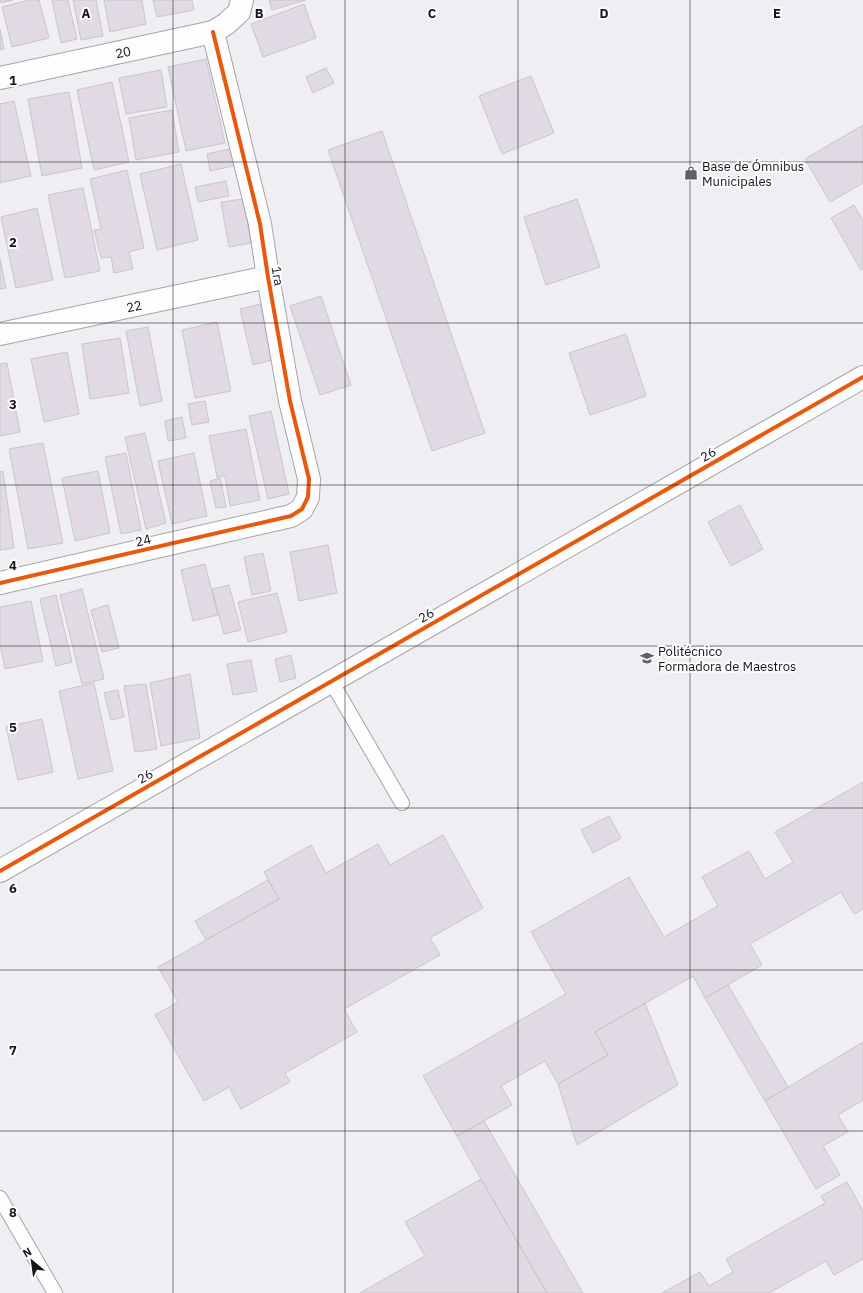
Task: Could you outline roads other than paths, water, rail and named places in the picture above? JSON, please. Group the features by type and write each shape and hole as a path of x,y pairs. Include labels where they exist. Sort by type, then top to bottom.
{"street":[{"name":"20","path":"0,78 213,32 226,24 240,6"},
{"name":"1ra","path":"213,32 260,224 290,401 309,479 308,497 302,509 291,516"},
{"name":"22","path":"0,334 268,278"},
{"name":"26","path":"5,863 331,681 863,377"},
{"name":"24","path":"0,583 291,516"}],"lane":[{"path":"331,681 402,803"},
{"path":"0,1198 55,1293"}],"place":[{"name":"Base de Ómnibus Municipales","path":"691,173"},
{"name":"Politécnico Formadora de Maestros","path":"647,658"}]}
